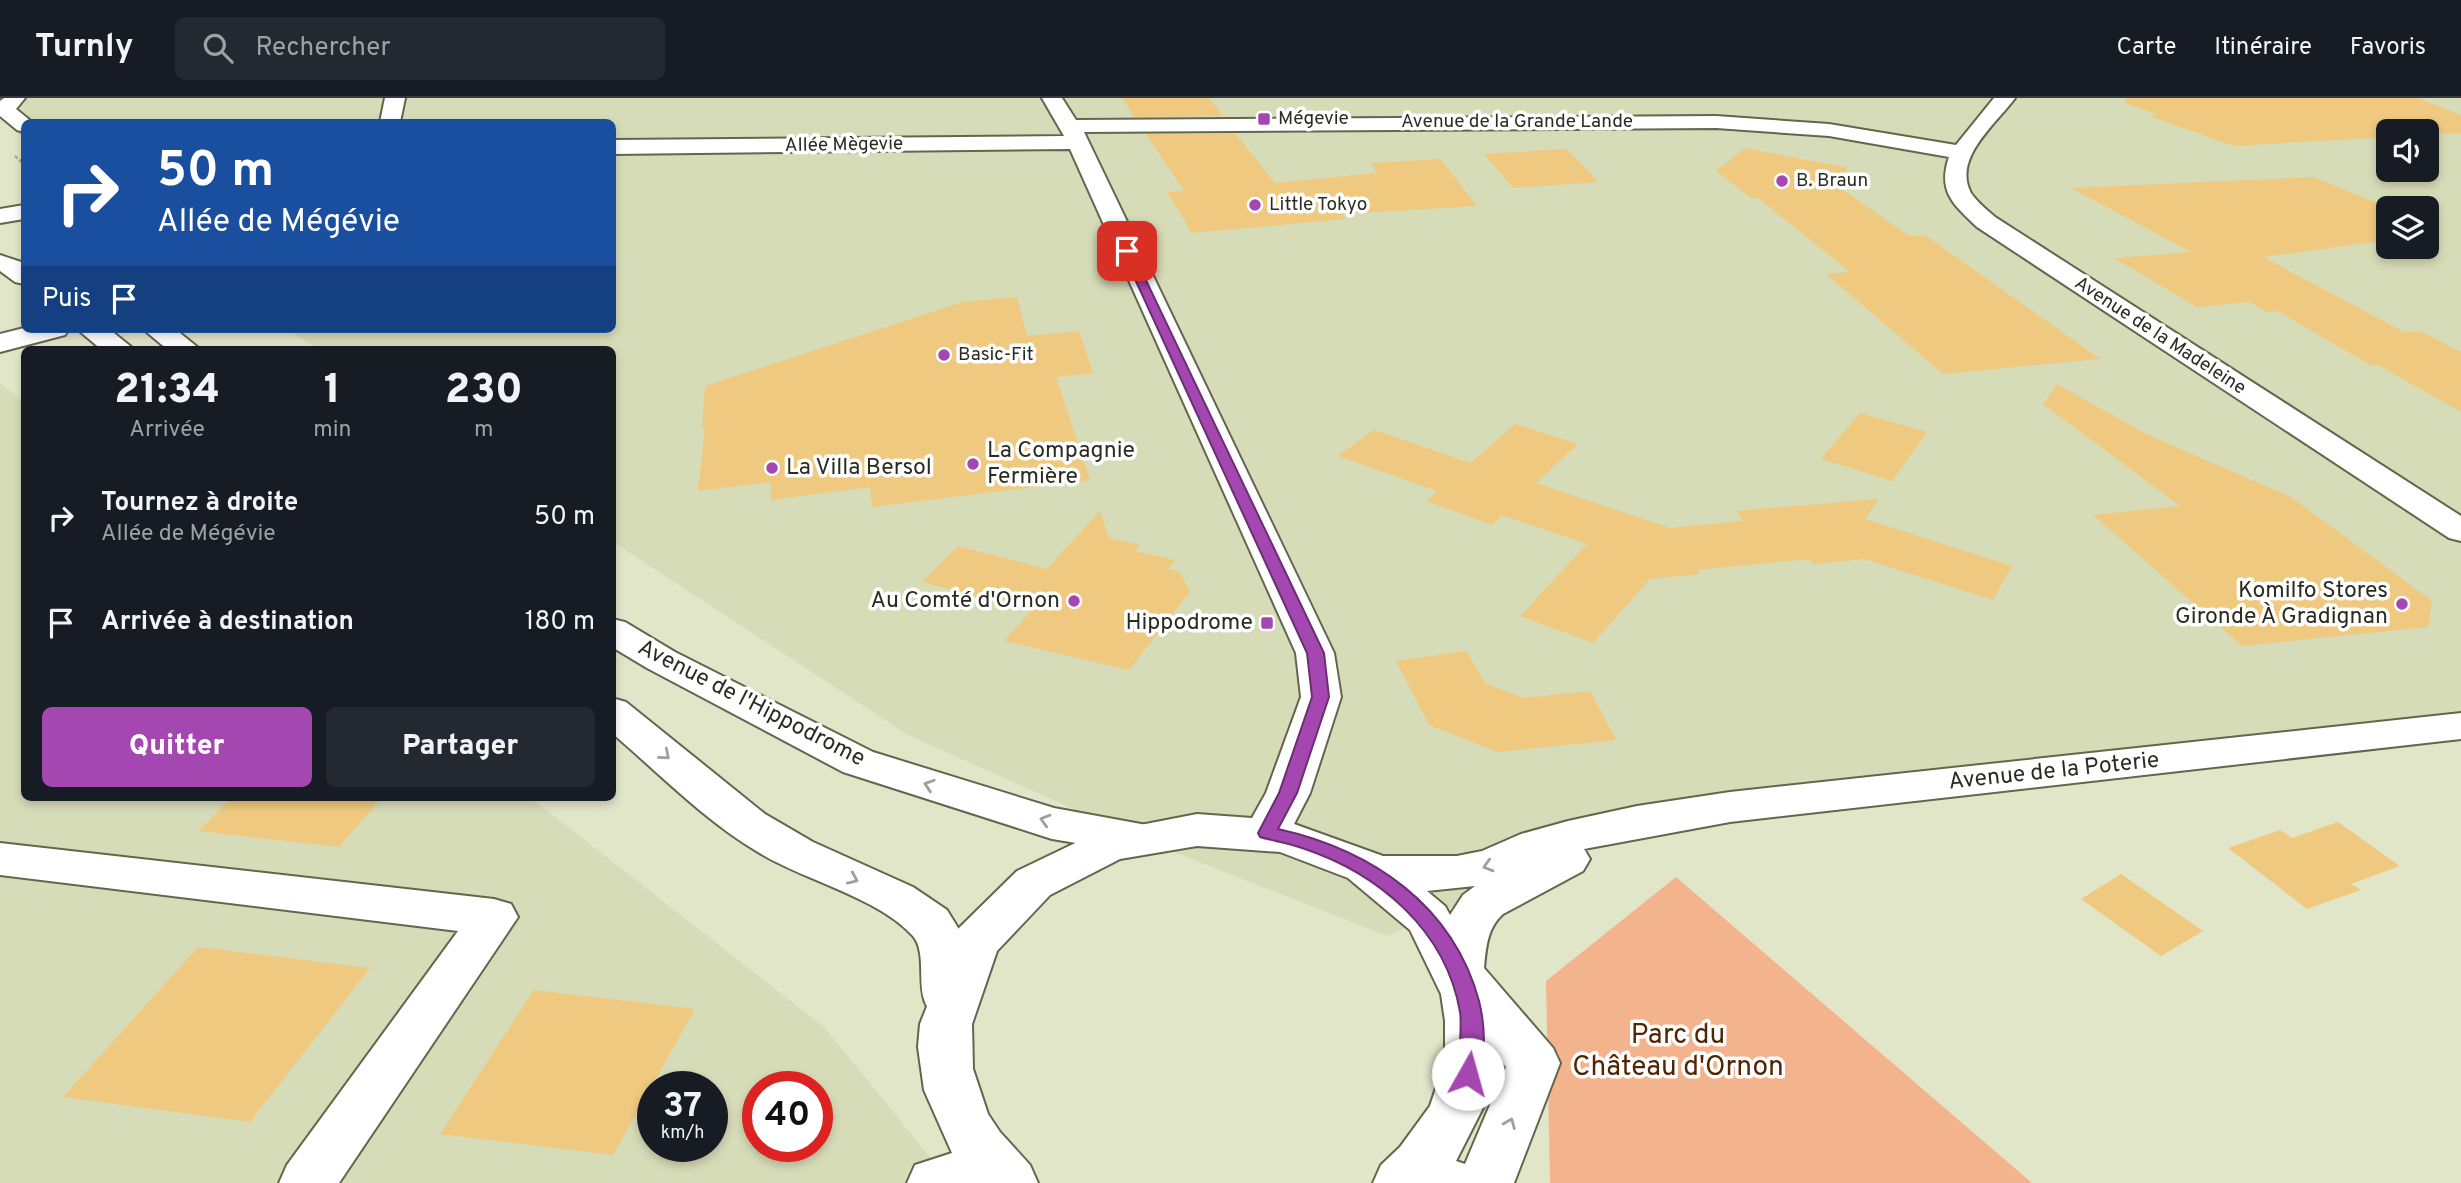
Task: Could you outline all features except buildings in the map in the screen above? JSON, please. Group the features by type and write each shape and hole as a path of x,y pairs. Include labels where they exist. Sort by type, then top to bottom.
{"street":[{"path":"15,98 4,109 21,123"},
{"path":"391,119 395,98"},
{"path":"1052,98 1073,134 1315,653 1321,697 1288,793 1267,833"},
{"name":"Avenue de la Madeleine","path":"2004,98 1962,153 1954,172 1962,198 1986,222 2461,531"},
{"name":"Avenue de la Grande Lande","path":"1073,134 1716,122 1829,130 1962,153"},
{"name":"Allée Mègevie","path":"616,147 1073,134"},
{"path":"0,257 21,252"},
{"path":"0,263 13,267 21,274"},
{"path":"0,343 39,333"},
{"path":"97,333 115,346"},
{"path":"163,333 181,346"},
{"name":"Avenue de l'Hippodrome","path":"616,632 661,660 858,762 1052,823 1136,837"},
{"path":"616,714 750,827 795,853 896,899 920,915 939,935 949,999"},
{"name":"Avenue de la Poterie","path":"1373,872 1450,874 1484,868 1515,858 1542,844 1647,819 1730,807 2461,726"},
{"name":"Avenue de la Poterie","path":"1460,972 1465,935 1481,906 1647,819"},
{"path":"1002,1175 965,1128 948,1085 943,1041 949,999 964,960 987,925 1018,894 1053,869 1093,850 1136,837 1179,829 1224,828 1304,841 1373,872 1400,892 1424,915 1443,940 1460,972 1534,1063 1486,1183"},
{"path":"0,859 494,917 307,1183"},
{"path":"1421,1179 1464,1094 1472,1054 1471,1014 1460,972"},
{"path":"935,1183 1002,1175"}],"shaded area":[{"path":"0,98 2461,98 2461,726 1647,819 1387,936 1136,837 908,735 616,544 616,346 313,346 293,333 616,333 616,119 21,119 21,136 0,118"},
{"path":"0,383 21,400 21,801 535,801 825,1028 951,1183 0,1183"}],"green space":[{"name":"Parc du Château d'Ornon","path":"1676,877 2032,1183 1550,1183 1546,981"}],"place":[{"name":"Mégevie","path":"1264,119"},
{"name":"B. Braun","path":"1782,181"},
{"name":"Little Tokyo","path":"1255,205"},
{"name":"Basic-Fit","path":"944,355"},
{"name":"La Compagnie Fermière","path":"973,464"},
{"name":"La Villa Bersol","path":"772,468"},
{"name":"Au Comté d'Ornon","path":"1074,601"},
{"name":"Komilfo Stores Gironde À Gradignan","path":"2402,604"},
{"name":"Hippodrome","path":"1267,623"}],"route":[{"path":"1127,251 1315,653 1321,697 1288,793 1267,833 1304,841 1373,872 1400,892 1424,915 1443,940 1462,976 1471,1014 1472,1054 1468,1074"}]}
